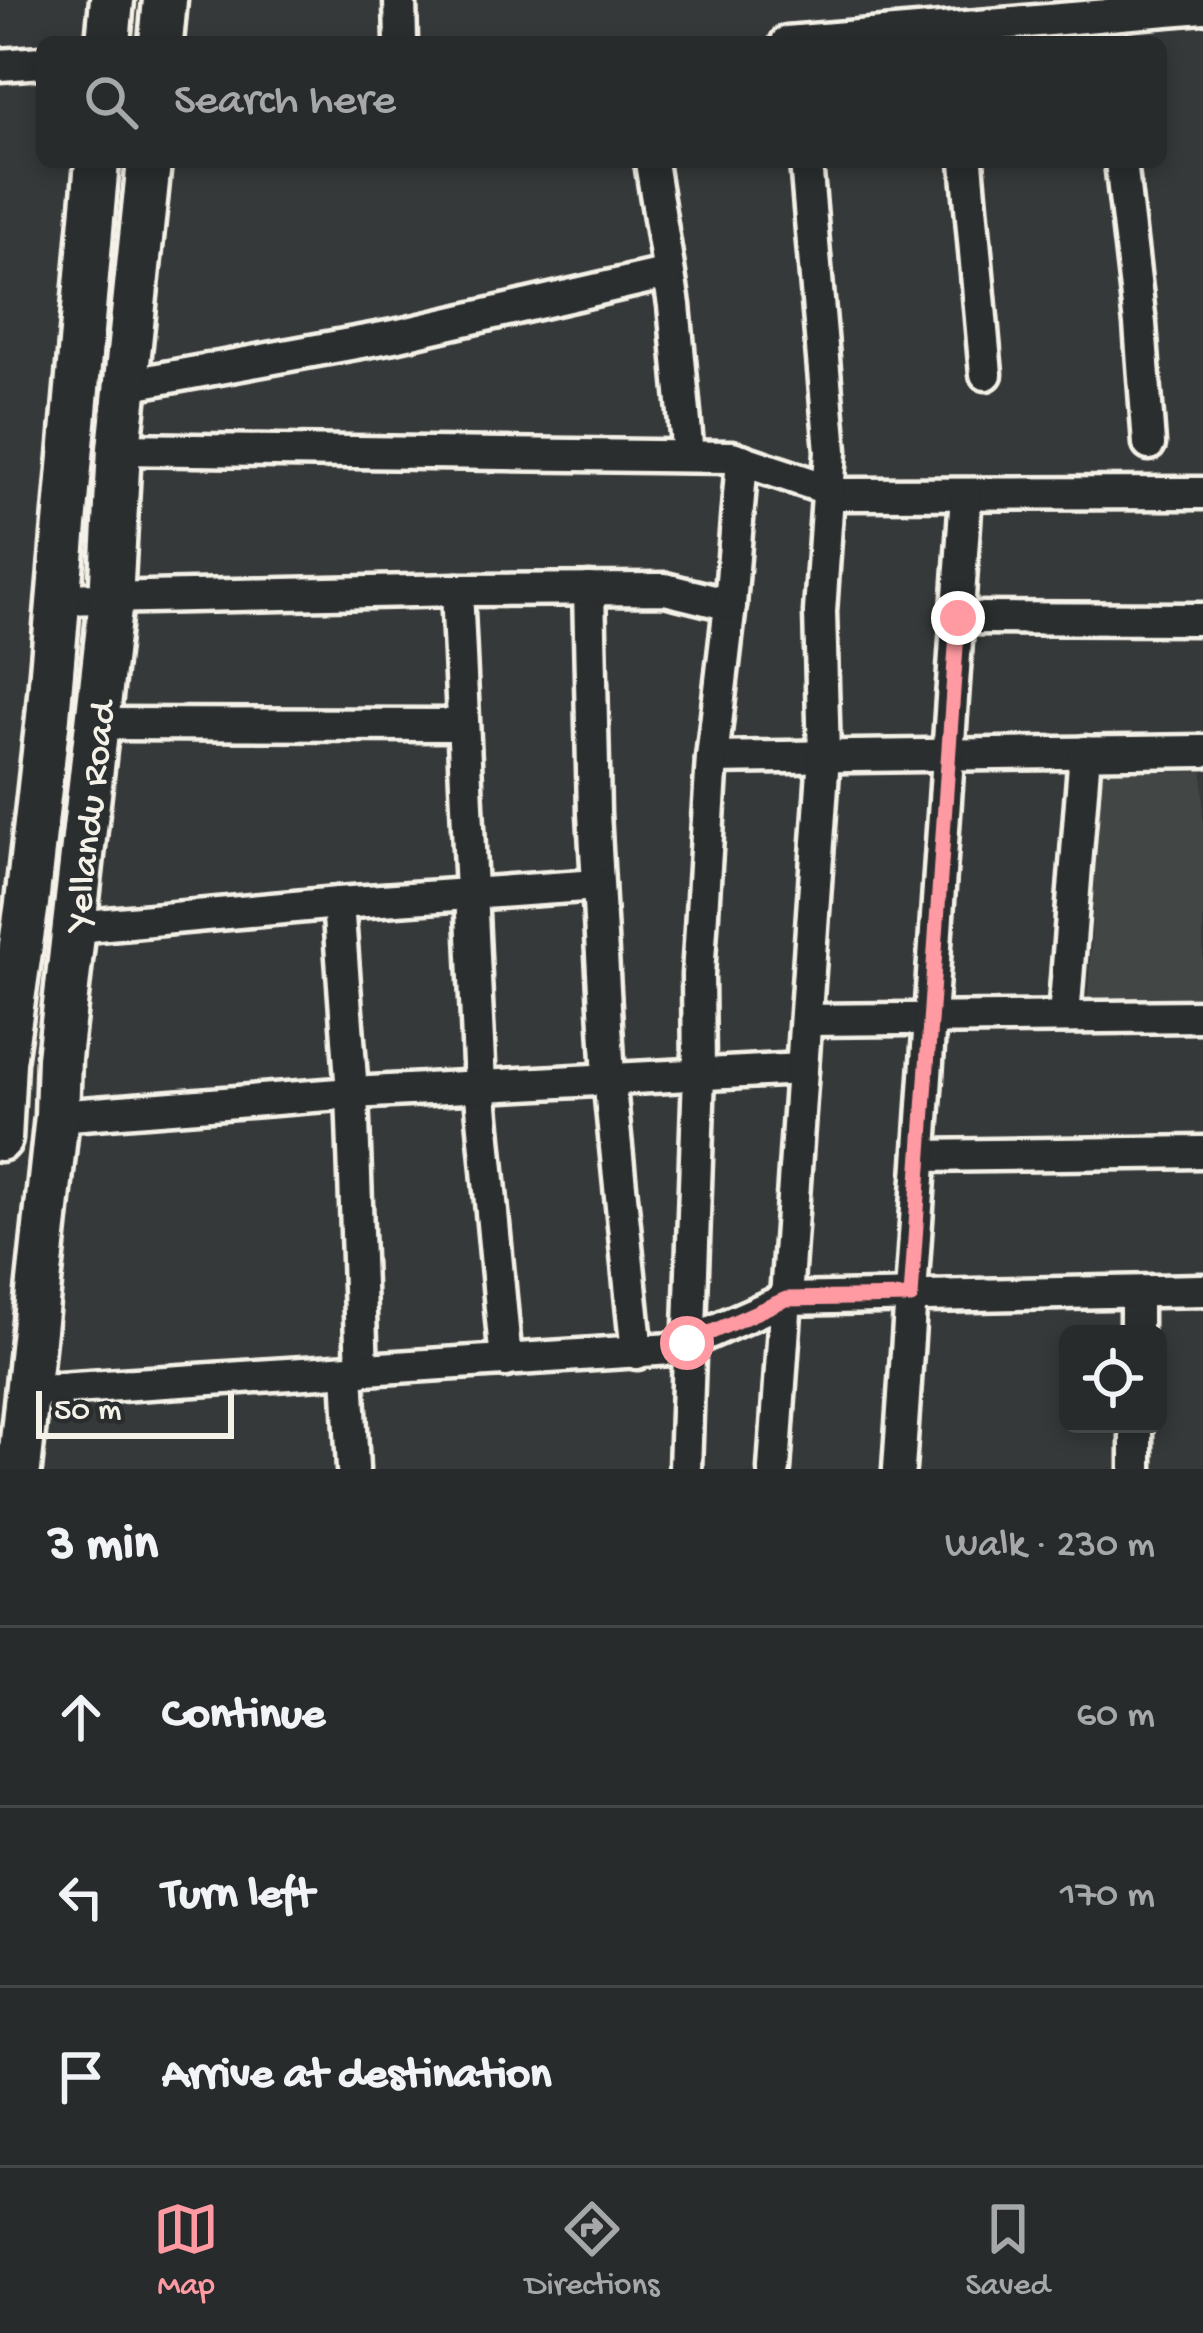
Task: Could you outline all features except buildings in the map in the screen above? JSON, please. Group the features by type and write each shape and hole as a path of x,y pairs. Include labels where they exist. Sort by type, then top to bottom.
{"main road":[{"path":"109,36 112,0"},
{"path":"162,36 165,0"},
{"name":"Yellandu Road","path":"0,1139 2,1062 27,903 96,168"},
{"name":"Yellandu Road","path":"19,1469 111,599 119,449 147,168"}],"street":[{"path":"400,0 401,36"},
{"path":"956,35 1105,28 1203,7"},
{"path":"0,65 36,62"},
{"path":"652,168 688,456"},
{"path":"774,1469 824,756 820,612 830,451 807,168"},
{"path":"968,168 986,374"},
{"path":"1122,168 1149,444"},
{"path":"125,385 399,335 668,273"},
{"path":"119,449 688,456 742,460 842,494 1203,493"},
{"path":"685,1469 698,975 712,758 742,460"},
{"path":"899,1469 966,494"},
{"path":"589,589 609,1078 637,1353"},
{"path":"59,599 665,589 730,604"},
{"path":"457,590 480,1085 506,1361"},
{"path":"958,618 1203,619"},
{"path":"97,724 463,725"},
{"path":"712,758 1203,751"},
{"path":"1064,1017 1085,752"},
{"path":"75,927 598,885"},
{"path":"338,903 352,1093 353,1469"},
{"path":"806,1020 1203,1016"},
{"path":"57,1116 352,1093 802,1069"},
{"path":"921,1156 1203,1152"},
{"path":"28,1391 672,1349 786,1299 1203,1290"},
{"path":"1136,1292 1136,1325"},
{"path":"1136,1433 1136,1469"}],"shaded area":[{"path":"1101,772 1203,772 1203,999 1088,999"}],"route":[{"path":"687,1343 786,1299 911,1297 958,618"}]}
